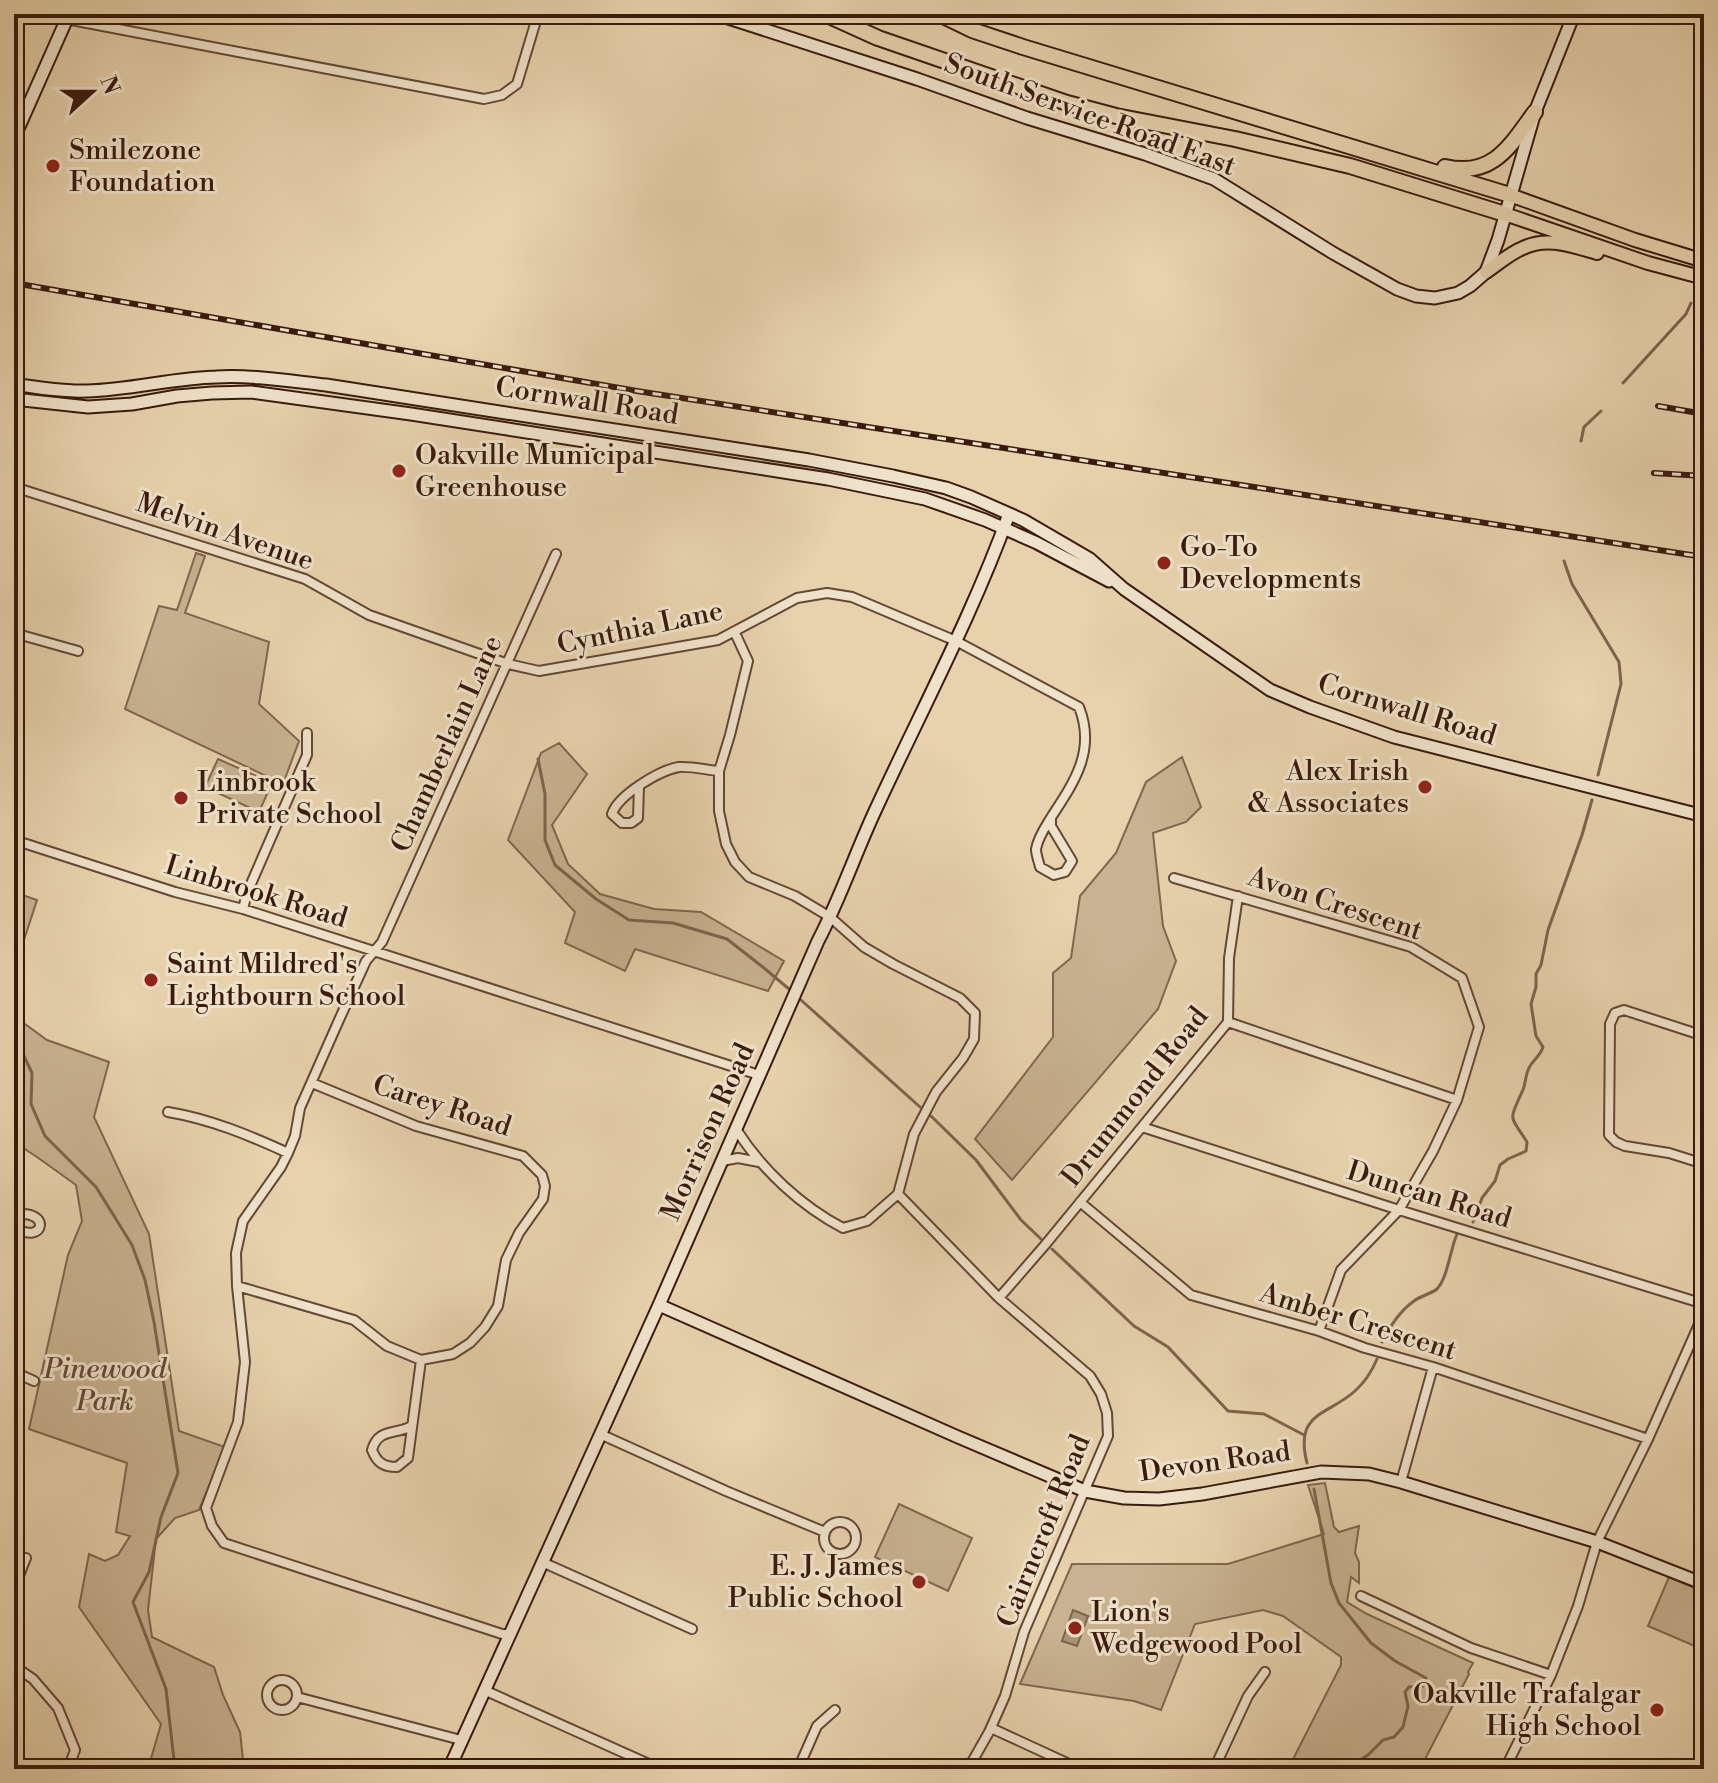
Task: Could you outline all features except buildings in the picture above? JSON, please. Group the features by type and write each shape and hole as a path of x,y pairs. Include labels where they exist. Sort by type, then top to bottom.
{"highway":[{"path":"825,14 878,38 1067,103 1350,166 1505,214"},
{"path":"939,14 972,30 1023,47 1510,195"},
{"path":"1397,160 1418,161 1460,171 1475,169 1492,162 1507,149 1535,112"}],"main road":[{"path":"1510,195 1704,261"},
{"path":"1505,214 1648,263 1704,278"},
{"path":"1486,272 1521,248 1538,242 1565,244 1635,265 1648,263"}],"street":[{"path":"14,138 67,17 484,99 502,95 517,84 538,14"},
{"name":"South Service Road East","path":"716,14 1214,179 1333,253 1397,289 1416,296 1435,298 1458,293 1486,272"},
{"path":"1486,272 1535,112 1574,14"},
{"name":"Cornwall Road","path":"14,384 86,391 219,376 326,385 809,460 946,488 1009,514 1090,559 1124,589 1270,690 1394,737 1704,816"},
{"name":"Cornwall Road","path":"14,399 88,407 132,404 177,396 251,392 828,479 925,499 1004,528 1124,589"},
{"name":"Melvin Avenue","path":"14,487 305,579 369,615 508,664"},
{"name":"Morrison Road","path":"449,1769 659,1305 873,814 956,641 1009,514"},
{"name":"Chamberlain Lane","path":"509,1634 224,1543 212,1526 206,1508 238,1422 245,1362 236,1253 243,1221 288,1153 300,1108 366,961 382,942 556,554"},
{"name":"Cynthia Lane","path":"508,664 539,671 550,670 718,640 797,598 827,593 852,597 956,641 1079,707 1085,723 1085,752 1069,793 1051,818"},
{"path":"14,633 78,651"},
{"path":"735,633 748,661 719,771 719,811 726,844 735,862 749,877 795,896 830,917 864,947 960,998 975,1013 974,1039 936,1092 914,1134 898,1194 867,1221 843,1228 818,1215 759,1162 736,1129"},
{"path":"243,909 247,893 307,755 307,733"},
{"path":"639,786 638,818 631,823 622,823 612,814 615,804 639,786 655,777 680,767 719,771"},
{"path":"1051,818 1051,826 1072,861 1065,872 1054,875 1040,867 1036,851 1042,831 1051,818"},
{"name":"Linbrook Road","path":"14,840 175,892 243,909 759,1075"},
{"name":"Avon Crescent","path":"1174,878 1411,947 1462,978 1479,1027 1457,1100 1433,1151 1399,1210 1341,1270 1319,1331"},
{"name":"Drummond Road","path":"999,1298 1228,1022 1229,958 1238,896"},
{"path":"1704,1036 1624,1010 1615,1013 1610,1034 1609,1135 1625,1146 1669,1153 1704,1164"},
{"path":"1228,1022 1457,1100"},
{"name":"Carey Road","path":"312,1083 416,1126 523,1156 542,1175 545,1186 543,1199 519,1233 506,1260 498,1306 485,1327 470,1343 453,1354 421,1360"},
{"path":"168,1112 197,1117 288,1153"},
{"name":"Duncan Road","path":"1142,1127 1704,1304"},
{"path":"722,1161 738,1158 759,1162"},
{"name":"Cairncroft Road","path":"898,1194 999,1298 1090,1376 1101,1394 1107,1413 1108,1436 1024,1632 1005,1696 968,1769"},
{"name":"Amber Crescent","path":"1080,1202 1191,1295 1319,1331 1648,1439"},
{"path":"14,1215 33,1215 41,1225 33,1234 14,1227"},
{"path":"237,1286 354,1320 387,1346 421,1360 408,1458 397,1467 380,1464 372,1450 378,1437 402,1432 412,1426"},
{"name":"Devon Road","path":"659,1305 1085,1491 1124,1498 1159,1499 1321,1472 1369,1474 1597,1542 1704,1584"},
{"path":"1505,1769 1551,1675 1578,1606 1597,1542 1648,1439 1704,1313"},
{"path":"1401,1482 1433,1367"},
{"path":"14,1372 34,1381"},
{"path":"600,1434 825,1532"},
{"path":"834,1523 847,1524 855,1533 854,1546 843,1554 833,1553 824,1542 825,1532 834,1523"},
{"path":"14,1588 26,1558"},
{"path":"542,1562 692,1629"},
{"path":"1361,1596 1471,1648 1551,1675"},
{"path":"14,1666 33,1679 58,1708 75,1750 68,1769"},
{"path":"1214,1769 1248,1696 1265,1672"},
{"path":"484,1690 660,1769"},
{"path":"297,1697 461,1740"},
{"path":"798,1769 817,1726 835,1710"},
{"path":"991,1728 1080,1769"}],"green space":[{"path":"196,553 205,556 185,613 269,642 259,704 299,741 283,784 125,709 159,606 177,610"},
{"path":"559,743 587,774 552,825 568,864 600,894 654,909 701,912 784,961 768,991 635,949 625,971 565,943 575,912 508,840 541,753"},
{"path":"1182,757 1201,807 1186,822 1153,833 1163,926 1176,961 1158,1009 1012,1180 975,1139 1053,1037 1053,973 1071,958 1080,896 1116,853 1146,782"},
{"path":"218,759 272,783 259,812 205,787"},
{"path":"14,892 37,900 21,949 14,947"},
{"name":"Pinewood Park","path":"14,1016 47,1040 109,1062 94,1117 149,1234 179,1431 225,1447 199,1510 175,1518 156,1539 148,1610 152,1637 214,1667 240,1732 244,1769 148,1769 161,1724 79,1607 89,1554 105,1561 118,1555 130,1536 116,1532 127,1463 29,1429 68,1255 82,1221 76,1185 14,1142"},
{"path":"1325,1483 1334,1527 1339,1532 1359,1526 1355,1553 1359,1562 1359,1583 1351,1577 1347,1602 1473,1663 1420,1769 1288,1769 1341,1665 1341,1657 1283,1616 1263,1610 1195,1624 1161,1710 1134,1701 1020,1684 1072,1564 1228,1564 1324,1534 1308,1485"},
{"path":"899,1504 972,1538 948,1591 875,1557"},
{"path":"1669,1577 1704,1592 1704,1650 1648,1626"}],"shaded area":[{"name":"Lion's Wedgewood Pool","path":"1073,1610 1088,1616 1077,1646 1062,1641"}],"waterway":[{"path":"1623,383 1686,314 1691,303"},
{"path":"1581,441 1584,427 1601,411"},
{"path":"1564,561 1572,584 1619,662 1621,684 1598,775"},
{"path":"538,759 545,794 545,840 555,865 596,899 629,920 673,923 727,939 789,989"},
{"path":"1473,1222 1500,1165 1526,1151 1527,1142 1514,1122 1513,1114 1532,1062 1543,1047 1536,1036 1531,1004 1536,974 1592,800"},
{"path":"801,1000 920,1107"},
{"path":"14,1035 32,1073 31,1104 45,1136 96,1187 132,1245 145,1280 178,1473 161,1517 149,1572 133,1602 166,1689 175,1769"},
{"path":"931,1116 976,1160 1021,1220 1041,1239"},
{"path":"1382,1342 1404,1309 1416,1299 1435,1291 1441,1284 1457,1234"},
{"path":"1052,1249 1134,1326 1168,1347 1228,1411 1264,1414 1304,1435"},
{"path":"1307,1463 1304,1446 1309,1424 1359,1388 1377,1359"},
{"path":"1314,1489 1331,1583 1339,1603 1371,1643 1426,1678 1423,1686 1409,1687 1405,1692 1408,1706 1403,1727 1394,1737 1383,1740 1351,1769"}],"railway":[{"path":"14,283 637,391 1704,557"},
{"path":"1658,406 1704,414"},
{"path":"1654,473 1704,476"}],"place":[{"name":"Smilezone Foundation","path":"53,166"},
{"name":"Oakville Municipal Greenhouse","path":"399,471"},
{"name":"Go-To Developments","path":"1164,563"},
{"name":"Alex Irish & Associates","path":"1425,787"},
{"name":"Linbrook Private School","path":"181,798"},
{"name":"Saint Mildred's Lightbourn School","path":"151,980"},
{"name":"E. J. James Public School","path":"919,1582"},
{"name":"Lion's Wedgewood Pool","path":"1075,1628"},
{"name":"Oakville Trafalgar High School","path":"1657,1710"}]}
